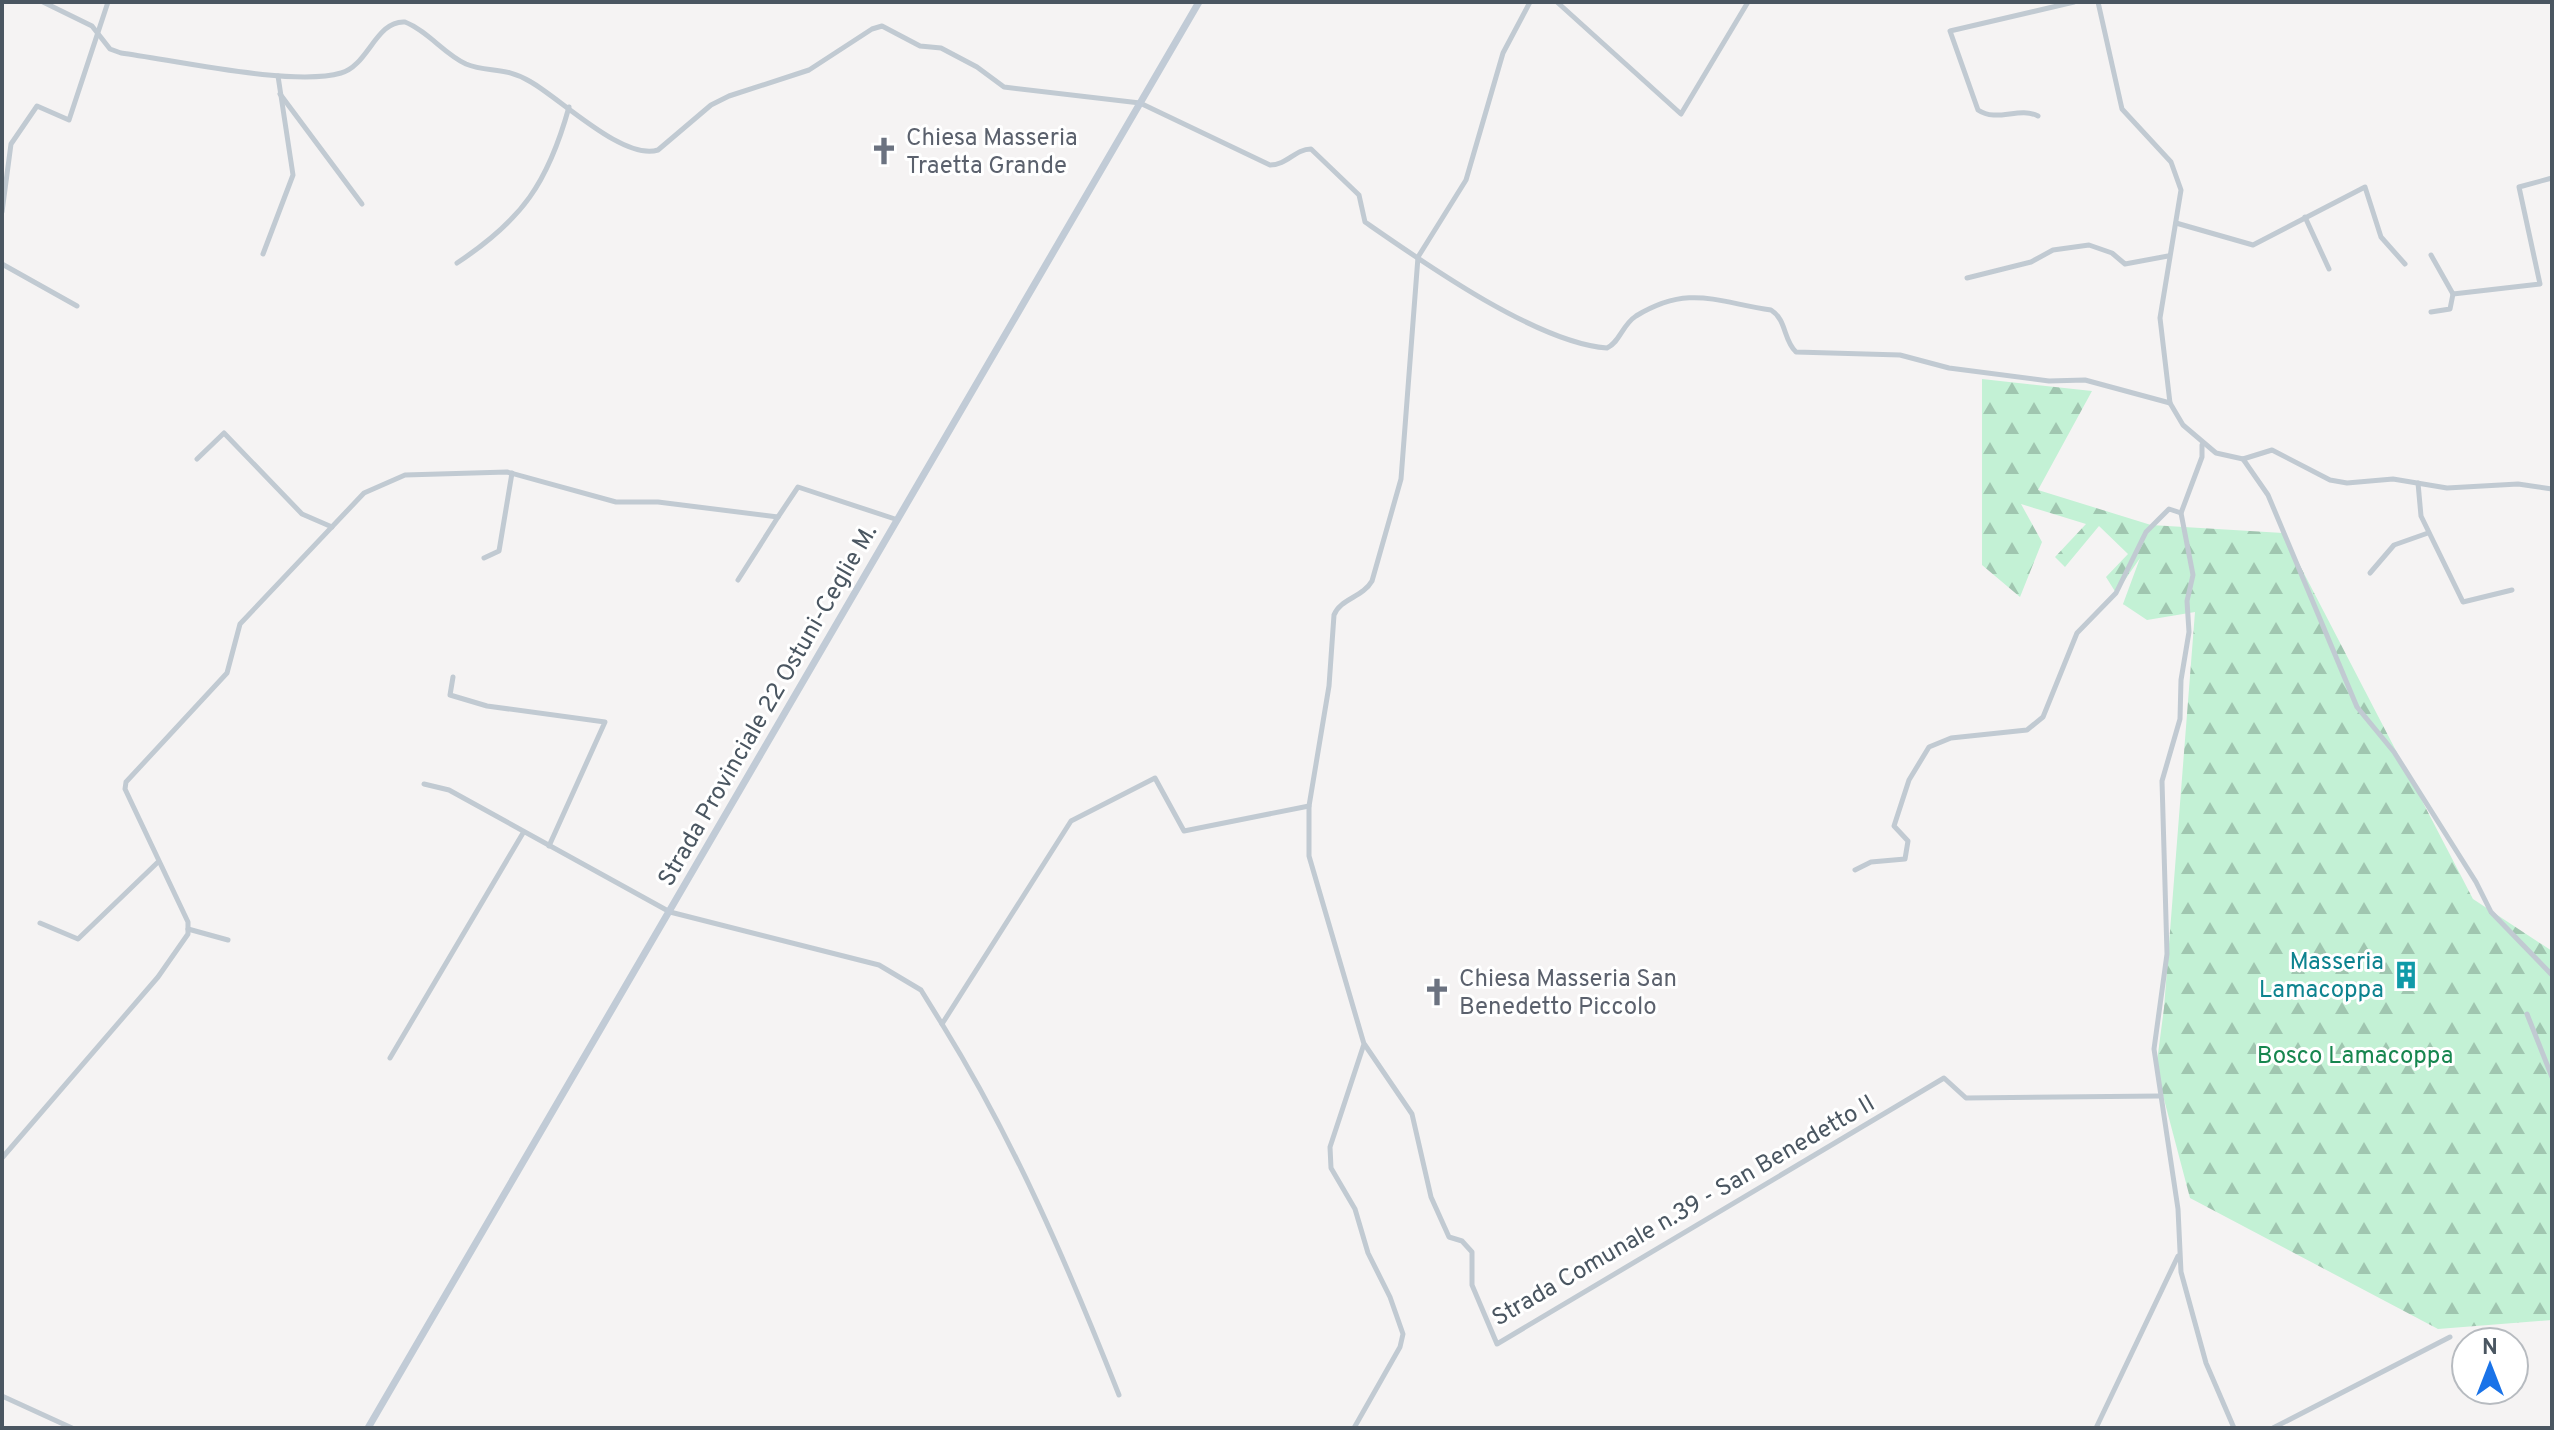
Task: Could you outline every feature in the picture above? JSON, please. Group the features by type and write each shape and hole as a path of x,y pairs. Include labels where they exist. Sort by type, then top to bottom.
{"main road":[{"name":"Strada Provinciale 22 Ostuni-Ceglie M.","path":"368,1428 1199,2"}],"street":[{"path":"43,2 67,11 97,30 110,49 121,53 278,76 341,73 355,67 389,26 405,22 465,63 505,69 569,107 623,146 648,153 658,150 711,105 729,96 809,70 872,29 882,26 920,46 941,48 977,67 1004,87 1140,103 1270,165 1280,165 1304,149 1311,149 1359,195 1365,222 1478,297 1555,335 1600,348 1615,345 1626,324 1637,316 1694,295 1771,310 1781,317 1791,348 1796,352 1900,355 1949,368 2049,381 2085,380 2170,403"},
{"path":"2,212 11,144 37,106 69,120 108,2"},
{"path":"1354,1428 1400,1347 1403,1334 1390,1297 1368,1253 1355,1209 1331,1168 1330,1147 1364,1044 1309,856 1309,806 1329,686 1334,615 1336,608 1364,591 1372,581 1401,479 1418,257 1466,180 1503,53 1530,2"},
{"path":"1557,2 1681,114 1748,2"},
{"path":"2038,116 2031,112 1990,117 1978,110 1950,31 2074,2"},
{"path":"2098,2 2122,109 2171,162 2181,190 2160,318 2170,403 2202,445 2216,453 2243,459 2272,450 2330,480 2418,483 2447,488 2533,484 2552,489"},
{"path":"263,254 293,175 278,76"},
{"path":"279,93 362,204"},
{"path":"457,263 503,231 526,205 551,164 569,107"},
{"path":"2453,294 2540,284 2519,187 2552,178"},
{"path":"2176,223 2253,245 2365,187 2381,237 2405,264"},
{"path":"2305,217 2329,269"},
{"path":"1967,278 2031,262 2053,250 2089,245 2112,253 2125,264 2169,255"},
{"path":"2431,255 2453,294 2450,309 2431,312"},
{"path":"2,264 77,306"},
{"path":"197,459 224,433 302,514 332,527"},
{"path":"2202,445 2202,457 2181,513 2193,575 2187,601 2189,632 2181,680 2180,719 2162,781 2167,954 2154,1049 2178,1209 2181,1272 2206,1363 2234,1428"},
{"path":"2243,459 2268,495 2357,707 2394,752 2476,882 2485,904 2552,975"},
{"path":"2,1158 158,977 188,934 125,789 126,782 227,673 240,624 364,493 405,475 512,473 616,502 658,502 778,517"},
{"path":"484,558 499,551 512,473"},
{"path":"2418,483 2417,501 2428,533 2463,602 2512,590"},
{"path":"738,580 798,487 898,520"},
{"path":"1855,870 1871,862 1905,859 1908,841 1894,826 1909,780 1929,747 1951,738 2027,730 2043,717 2077,633 2116,593 2151,525 2169,509 2181,513"},
{"path":"2370,573 2394,545 2428,533"},
{"path":"453,677 450,695 487,706 605,722 549,846"},
{"path":"942,1024 1071,821 1155,778 1184,831 1309,806"},
{"path":"424,784 449,790 670,912 879,965 921,990 1003,1128 1062,1251 1119,1395"},
{"path":"390,1058 523,833"},
{"path":"40,923 78,939 158,862"},
{"path":"188,929 228,940"},
{"path":"2527,1014 2552,1077"},
{"name":"Strada Comunale n.39 - San Benedetto II","path":"1364,1044 1412,1114 1431,1197 1449,1237 1462,1241 1472,1252 1472,1285 1497,1344 1944,1078 1966,1098 2160,1096"},
{"path":"2096,1428 2180,1251"},
{"path":"2171,1273 2175,1269 2181,1272"},
{"path":"2273,1428 2450,1337"},
{"path":"2,1396 72,1428"}],"green space":[{"name":"Bosco Lamacoppa","path":"1982,379 2092,391 2038,490 2151,525 2283,533 2473,899 2552,951 2552,1320 2438,1329 2190,1198 2156,1069 2164,1008 2195,612 2147,620 2123,604 2140,558 2116,593 2106,577 2128,554 2099,526 2065,567 2055,557 2086,524 2021,504 2042,542 2020,597 1982,565"}],"place":[{"name":"Chiesa Masseria Traetta Grande","path":"884,151"},
{"name":"Masseria Lamacoppa","path":"2406,975"},
{"name":"Chiesa Masseria San Benedetto Piccolo","path":"1437,992"}]}
